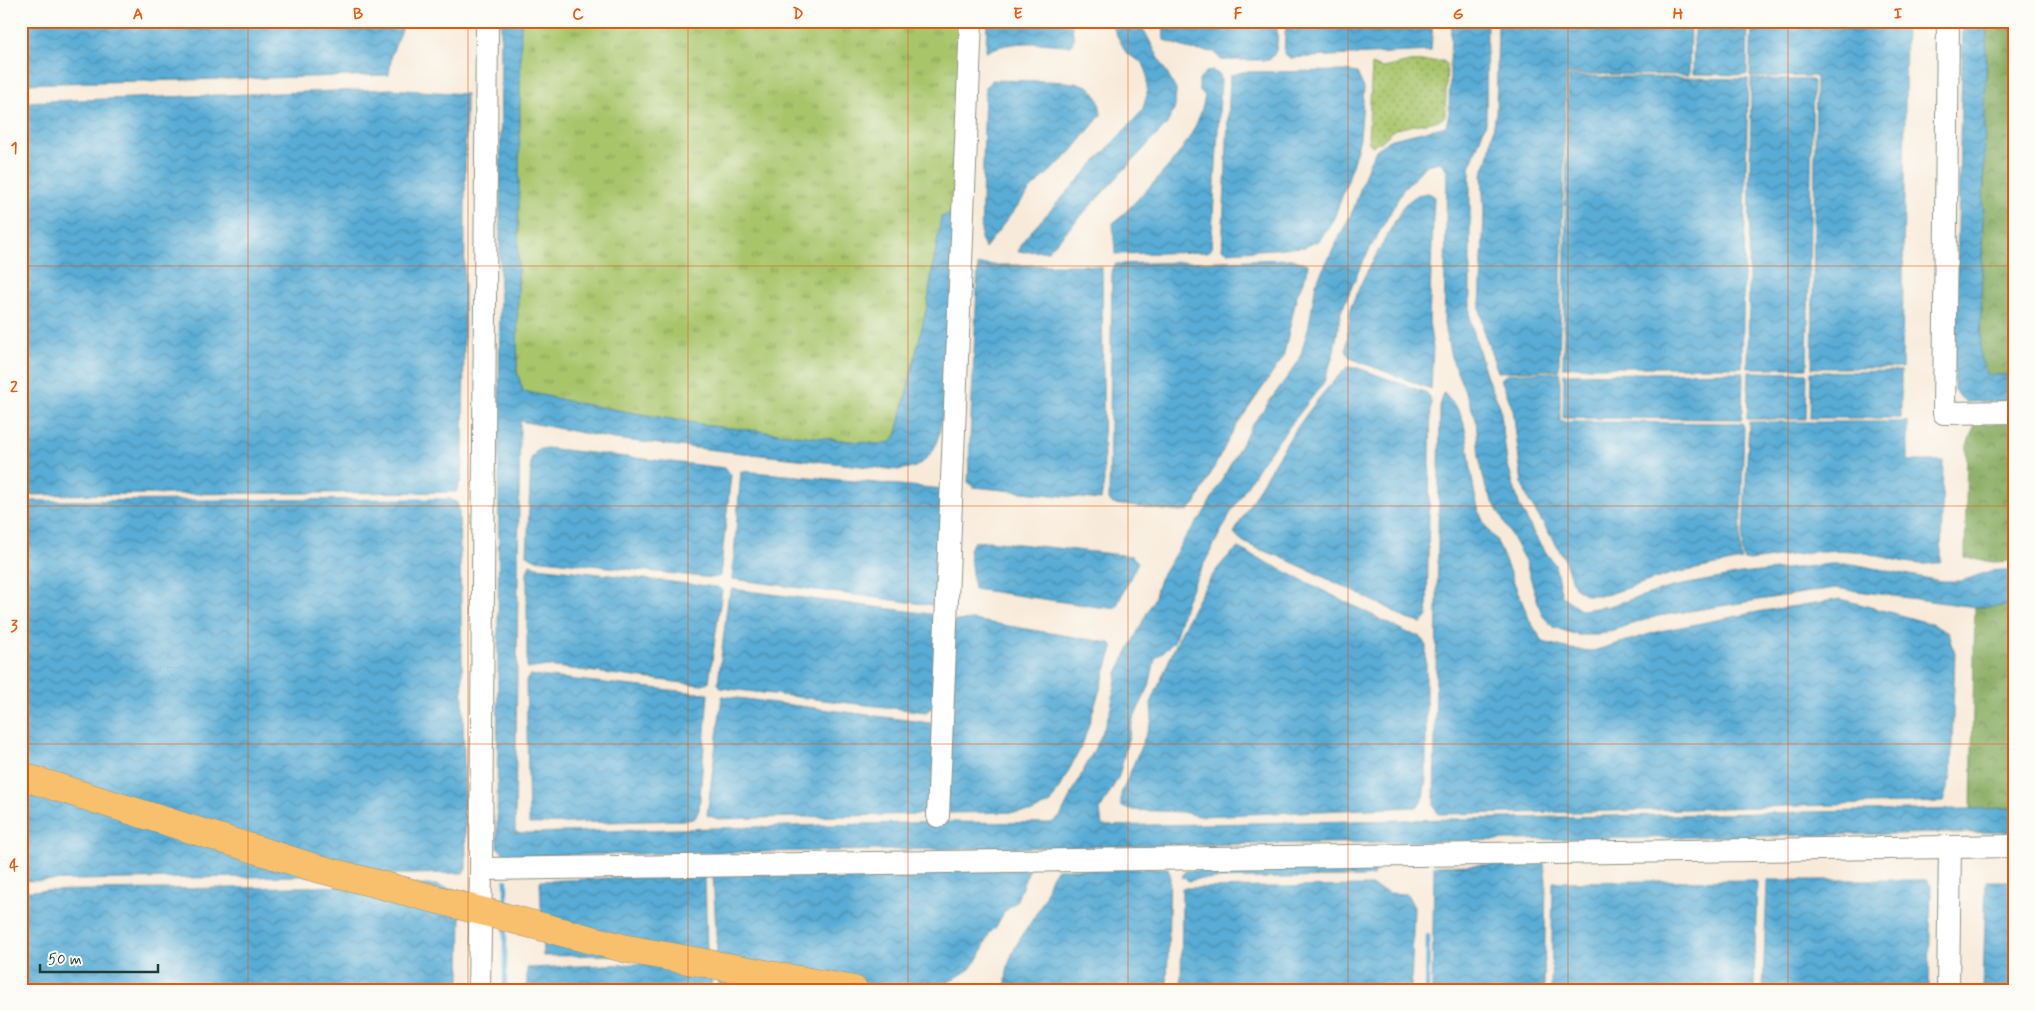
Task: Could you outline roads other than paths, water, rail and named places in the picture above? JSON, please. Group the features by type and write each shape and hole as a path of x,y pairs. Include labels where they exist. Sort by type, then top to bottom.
{"main road":[{"path":"21,776 312,867 627,949 854,990"}],"street":[{"path":"479,990 497,915 481,869 487,21"},
{"path":"938,816 971,21"},
{"path":"1948,21 1944,413 2014,412"},
{"path":"481,869 2014,846"},
{"path":"1948,990 1950,847"}],"water":[{"path":"21,21 406,21 392,53 389,75 21,84"},
{"path":"501,21 521,21 517,371 523,391 582,404 712,426 879,444 891,442 897,433 927,306 941,217 950,214 956,217 946,394 939,435 933,451 915,467 898,470 614,439 520,421 515,832 944,822 1051,823 1060,817 1101,736 1111,708 1117,673 1154,599 1160,579 1186,536 1202,516 1252,425 1299,361 1309,325 1316,283 1354,208 1369,163 1376,150 1389,140 1446,126 1449,113 1451,21 1487,21 1486,123 1470,166 1470,320 1487,378 1500,406 1507,462 1520,507 1538,541 1555,565 1562,596 1582,610 1609,606 1672,587 1741,574 1830,564 1853,564 1941,581 1962,581 1990,571 2014,569 2014,606 1975,607 1835,588 1658,616 1597,635 1577,635 1553,627 1542,615 1525,561 1486,489 1479,457 1476,419 1451,357 1444,324 1447,170 1440,162 1426,165 1403,190 1362,263 1341,312 1333,356 1324,382 1261,463 1231,512 1186,601 1174,642 1155,659 1149,687 1133,719 1119,776 1100,810 1102,826 2014,808 2014,832 506,856 497,847"},
{"path":"987,21 1071,21 1074,39 1071,46 1028,43 1006,45 986,52"},
{"path":"1109,21 1139,21 1176,90 1175,107 1167,124 1048,251 1018,252 1025,238 1142,111 1147,95 1147,73 1143,63 1127,54"},
{"path":"1163,21 1277,21 1275,53 1269,60 1221,60 1215,52 1191,50 1164,40"},
{"path":"1286,21 1433,21 1431,51 1290,58 1284,53"},
{"path":"1498,21 1690,21 1689,75 1566,74 1559,370 1498,372 1484,333 1480,308 1484,213 1482,174 1488,159 1496,113"},
{"path":"1694,21 1748,21 1747,75 1693,74"},
{"path":"1752,21 1906,21 1902,368 1812,368 1816,76 1750,77"},
{"path":"1963,21 1987,21 1980,357 1987,375 2014,375 2014,401 1967,402 1954,389"},
{"path":"1213,71 1220,75 1221,81 1211,250 1207,252 1115,254 1113,223 1160,176 1183,148 1200,115 1205,96 1199,89 1199,80 1206,72"},
{"path":"1346,71 1357,73 1364,88 1360,138 1348,180 1334,218 1320,240 1305,247 1227,252 1222,249 1230,76 1242,72"},
{"path":"1568,76 1748,79 1742,367 1563,367"},
{"path":"1751,79 1813,80 1807,368 1748,368"},
{"path":"992,80 1082,84 1089,87 1095,93 1101,115 1071,152 1030,190 985,248 981,239 985,87"},
{"path":"391,89 466,94 463,464 461,481 456,492 21,495 21,102"},
{"path":"1428,193 1434,196 1429,322 1433,348 1431,389 1350,358 1346,350 1351,306 1365,275 1404,205 1417,195"},
{"path":"1291,259 1308,264 1307,273 1297,295 1283,358 1234,429 1195,504 1187,511 1181,512 1113,504 1109,500 1112,269 1116,264"},
{"path":"978,265 1086,265 1102,267 1104,482 1101,500 974,487 968,483"},
{"path":"1347,367 1358,368 1427,393 1431,401 1427,618 1421,623 1406,619 1390,609 1311,571 1279,556 1251,546 1234,533 1271,467 1299,425 1330,385"},
{"path":"1901,371 1901,418 1810,418 1811,372"},
{"path":"1560,372 1560,420 1562,422 1742,423 1744,427 1740,553 1742,560 1671,574 1606,595 1587,595 1574,587 1563,556 1529,501 1522,484 1513,410 1501,379 1507,374"},
{"path":"1743,372 1742,419 1563,418 1564,374"},
{"path":"1749,372 1807,373 1806,419 1747,419"},
{"path":"1444,393 1456,406 1461,415 1468,446 1475,497 1480,513 1486,527 1496,539 1530,621 1543,642 1570,649 1593,651 1660,631 1763,611 1841,599 1929,623 1949,633 1955,653 1951,775 1943,802 1438,814 1434,806 1440,406"},
{"path":"1749,422 1908,422 1908,461 1943,461 1941,561 1932,564 1910,563 1863,552 1840,550 1750,561 1744,560 1742,553"},
{"path":"546,448 726,468 731,475 720,576 713,578 534,559 527,555 531,459 537,450"},
{"path":"741,471 944,489 939,606 732,579"},
{"path":"450,499 457,503 459,509 466,856 466,869 463,873 21,881 21,501"},
{"path":"990,541 1132,556 1138,562 1116,607 1105,608 974,589 969,549 974,542"},
{"path":"1238,548 1408,633 1420,636 1426,646 1426,779 1423,798 1418,807 1199,816 1182,812 1129,810 1121,806 1121,794 1152,720 1151,703 1177,641 1211,577"},
{"path":"530,564 537,567 717,587 722,590 709,682 699,685 547,666 527,669 527,572"},
{"path":"732,589 939,615 934,706 926,712 721,688 718,683 728,599"},
{"path":"973,620 1110,643 1113,648 1082,746 1051,803 1032,812 946,813 954,621"},
{"path":"530,675 708,694 699,810 695,818 689,820 529,824 526,681"},
{"path":"722,696 936,725 931,811 924,814 718,819 707,815"},
{"path":"1544,863 1546,880 1544,990 1432,990 1434,866"},
{"path":"1372,867 1375,871 1373,876 1364,877 1197,879 1189,881 1182,877 1185,871"},
{"path":"1168,868 1170,874 1167,990 1006,990 1006,976 1013,953 1037,913 1050,880 1057,869"},
{"path":"1029,870 1016,902 1004,912 996,927 989,934 979,958 970,969 936,990 719,990 713,875"},
{"path":"705,874 707,954 543,956 540,881"},
{"path":"1753,880 1757,882 1754,990 1551,990 1553,882"},
{"path":"1767,880 1927,880 1931,886 1929,990 1763,990"},
{"path":"1986,881 2014,881 2014,990 1983,990"},
{"path":"436,885 450,889 461,910 460,990 21,990 21,891"},
{"path":"1371,886 1390,893 1407,894 1414,907 1411,990 1181,990 1182,888"},
{"path":"711,961 712,990 527,990 527,968"}],"waterway":[{"path":"506,881 506,908"},
{"path":"505,928 505,990"},
{"path":"1427,990 1428,936"}]}
